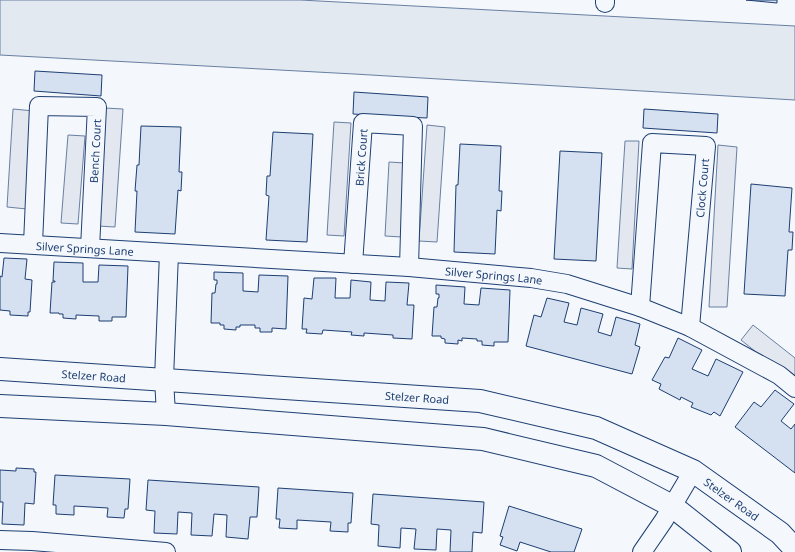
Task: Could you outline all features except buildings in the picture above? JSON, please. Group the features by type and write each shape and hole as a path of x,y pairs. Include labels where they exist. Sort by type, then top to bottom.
{"main road":[{"name":"Stelzer Road","path":"0,369 480,401 596,428 693,471 780,533 795,549"},
{"path":"0,406 166,414 483,439 596,466 672,506 730,552"}],"street":[{"name":"Bench Court","path":"33,244 39,106 97,107 90,248"},
{"name":"Brick Court","path":"353,264 362,123 413,126 409,267"},
{"name":"Clock Court","path":"640,307 652,143 706,146 690,327"},
{"name":"Silver Springs Lane","path":"0,243 409,267 531,278 567,284 640,307 690,327 779,375 795,388"},
{"path":"166,414 164,379 169,253"},
{"path":"642,552 693,471"},
{"path":"0,540 31,546 166,552"}],"shaded area":[{"path":"0,0 300,0 795,26 795,100 0,55"},
{"path":"105,108 123,109 115,227 98,226"},
{"path":"13,109 34,111 27,209 7,207"},
{"path":"334,122 351,123 344,236 327,235"},
{"path":"427,125 445,127 437,242 419,241"},
{"path":"68,135 85,136 78,224 61,223"},
{"path":"625,141 639,141 632,269 617,268"},
{"path":"718,145 737,147 727,307 709,307"},
{"path":"389,162 405,163 402,237 385,236"},
{"path":"753,325 795,358 795,383 741,340"}]}
